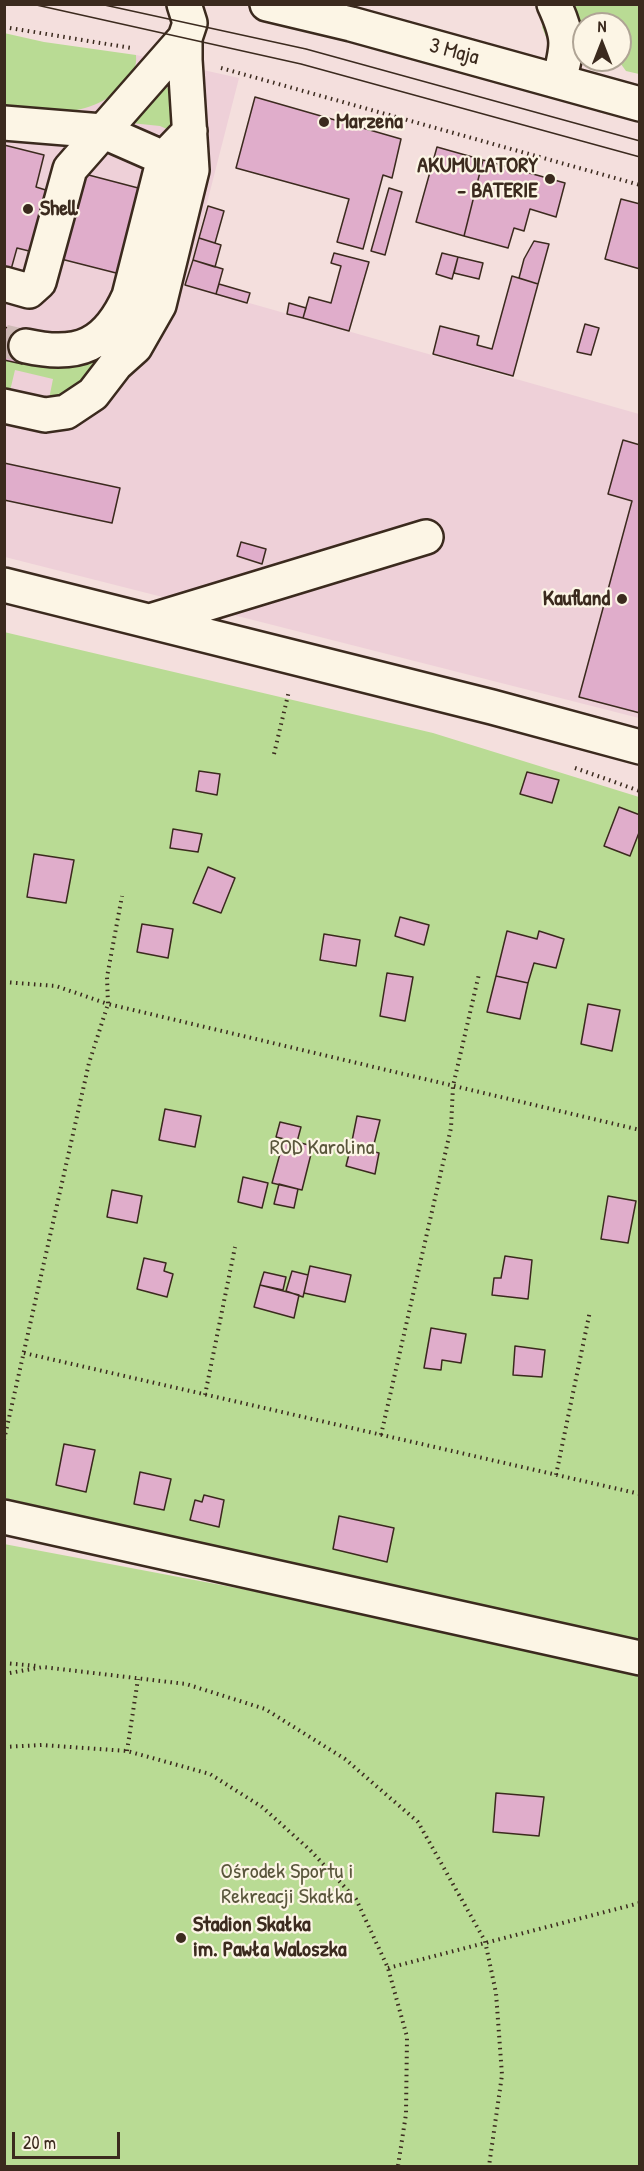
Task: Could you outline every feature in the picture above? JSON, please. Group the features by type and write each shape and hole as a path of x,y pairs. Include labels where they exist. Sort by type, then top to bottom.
{"street":[{"path":"26,346 69,351 92,345 108,332 120,316 190,130 185,38 190,23 184,4"},
{"name":"3 Maja","path":"267,4 351,24 639,104"},
{"path":"554,4 567,31 566,56 559,81"},
{"path":"4,284 29,291 39,282 70,169 185,38"},
{"path":"4,123 102,131 178,164"},
{"path":"4,406 45,415 66,412 93,394 116,364 135,347 159,305 178,164"},
{"path":"149,621 426,537"},
{"path":"4,585 639,747"},
{"path":"4,1517 639,1658"}],"path":[{"path":"4,27 134,48"},
{"path":"212,66 639,185"},
{"path":"4,1440 89,1063 108,1004 107,977 122,896"},
{"path":"381,1435 451,1128 453,1086 479,974"},
{"path":"4,982 56,986 108,1004 639,1130"},
{"path":"205,1395 235,1247"},
{"path":"556,1475 590,1311"},
{"path":"24,1353 639,1494"},
{"path":"4,1663 186,1684 265,1709 345,1759 418,1822 485,1941 496,1993 502,2075 489,2166"},
{"path":"4,1674 43,1667"},
{"path":"127,1751 138,1678"},
{"path":"4,1747 42,1746 127,1751 210,1774 262,1807 310,1850 356,1899 388,1968 407,2037 406,2114 398,2166"},
{"path":"388,1968 485,1941 639,1903"}],"shaded area":[{"path":"136,55 239,78 186,285 639,414 639,718 5,557 4,107"}],"green space":[{"path":"552,5 639,5 639,74 630,72 632,12 572,12 572,45 546,37 542,27"},
{"path":"4,33 44,42 136,55 135,67 112,95 84,108 53,112 5,110"},
{"path":"166,84 174,103 178,134 160,126 131,123"},
{"path":"126,337 63,399 48,404 53,379 15,370 9,395 5,394 5,360 22,364 25,353"},
{"name":"ROD Karolina","path":"4,632 433,733 639,797 639,1646 5,1498"},
{"name":"Ośrodek Sportu i Rekreacji Skałka","path":"4,1544 639,1664 639,2166 5,2166"}],"building":[{"path":"255,97 401,139 392,178 383,175 363,249 337,242 349,199 236,168"},
{"path":"4,145 44,155 36,187 75,199 61,259 17,248 5,291"},
{"path":"437,147 483,160 464,236 416,222"},
{"path":"483,160 565,183 556,217 530,209 524,231 514,228 508,248 464,236"},
{"path":"81,173 142,189 120,274 61,259"},
{"path":"389,188 402,192 385,255 371,251"},
{"path":"621,199 640,204 640,269 605,259"},
{"path":"208,206 224,211 215,243 199,238"},
{"path":"199,238 221,245 215,267 193,260"},
{"path":"534,241 549,244 538,284 519,278 524,259"},
{"path":"334,253 369,262 349,331 303,318 309,297 331,303 341,266 331,263"},
{"path":"442,253 458,257 452,279 436,274"},
{"path":"458,257 483,263 479,279 454,273"},
{"path":"193,260 223,269 216,294 185,285"},
{"path":"512,276 538,284 513,376 433,354 440,326 479,336 477,345 492,349"},
{"path":"219,284 250,293 247,303 216,294"},
{"path":"289,303 306,308 303,318 287,314"},
{"path":"585,324 599,328 591,355 577,352"},
{"path":"4,327 29,333 22,364 4,360"},
{"name":"Kaufland","path":"623,440 640,445 640,713 579,697 632,501 608,494"},
{"path":"4,463 120,488 112,523 4,500"},
{"path":"241,542 266,549 262,564 237,556"},
{"path":"199,771 220,774 217,795 196,791"},
{"path":"527,772 559,780 552,803 520,794"},
{"path":"619,807 640,815 640,830 630,856 604,846"},
{"path":"173,829 202,834 198,852 170,848"},
{"path":"34,854 74,860 66,903 27,897"},
{"path":"208,867 235,878 221,913 193,903"},
{"path":"400,917 429,925 424,945 395,936"},
{"path":"142,924 173,929 168,958 137,952"},
{"path":"507,931 537,939 539,931 564,939 556,968 534,963 528,983 496,976"},
{"path":"324,934 360,940 356,966 320,960"},
{"path":"387,973 413,977 405,1021 380,1016"},
{"path":"496,976 528,983 520,1019 487,1012"},
{"path":"588,1004 620,1010 612,1051 581,1044"},
{"path":"165,1109 201,1116 195,1147 159,1140"},
{"path":"357,1116 380,1120 372,1152 351,1146"},
{"path":"280,1122 301,1127 297,1142 276,1137"},
{"path":"284,1139 313,1146 302,1190 272,1183"},
{"path":"351,1146 379,1153 375,1174 346,1166"},
{"path":"243,1177 268,1183 262,1208 238,1202"},
{"path":"279,1184 298,1189 294,1208 274,1204"},
{"path":"112,1190 142,1196 137,1223 107,1217"},
{"path":"608,1196 636,1201 628,1243 601,1239"},
{"path":"505,1256 532,1260 528,1299 492,1295 494,1278 501,1278"},
{"path":"144,1258 166,1263 164,1271 173,1274 167,1297 137,1289"},
{"path":"310,1266 351,1275 345,1302 304,1293"},
{"path":"292,1271 308,1275 303,1297 286,1291"},
{"path":"264,1272 286,1277 283,1290 260,1285"},
{"path":"260,1285 299,1295 294,1318 254,1307"},
{"path":"431,1328 466,1334 461,1363 442,1360 441,1370 424,1368"},
{"path":"515,1346 545,1350 542,1377 513,1375"},
{"path":"64,1444 95,1450 86,1492 56,1485"},
{"path":"140,1472 171,1479 164,1510 134,1504"},
{"path":"204,1495 224,1500 219,1527 190,1520 195,1500 202,1502"},
{"path":"339,1516 394,1528 387,1562 333,1549"},
{"path":"496,1793 544,1797 539,1836 493,1832"}],"tunnel":[{"path":"4,341 26,346"}],"tram line":[{"path":"32,4 301,64 640,157"},
{"path":"100,4 306,49 640,141"}],"place":[{"name":"Marzena","path":"324,122"},
{"name":"AKUMULATORY - BATERIE","path":"550,179"},
{"name":"Shell","path":"28,209"},
{"name":"Kaufland","path":"622,599"},
{"name":"Stadion Skałka im. Pawła Waloszka","path":"181,1938"}]}
